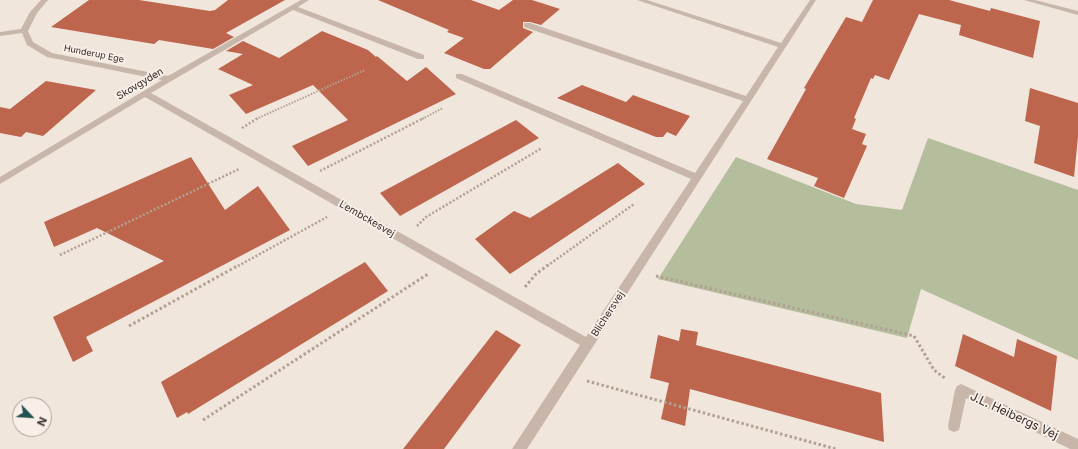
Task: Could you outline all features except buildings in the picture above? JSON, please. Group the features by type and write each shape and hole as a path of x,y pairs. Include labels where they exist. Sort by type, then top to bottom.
{"street":[{"path":"0,34 24,31 34,12 46,0"},
{"name":"Skovgyden","path":"0,181 169,79 306,0"},
{"path":"640,0 783,46"},
{"name":"Blichersvej","path":"519,449 813,0"},
{"path":"1027,0 1078,13"},
{"path":"293,8 421,57"},
{"path":"527,25 748,100"},
{"name":"Hunderup Ege","path":"24,31 30,42 50,55 169,79"},
{"path":"459,76 697,178"},
{"name":"Lembckesvej","path":"146,94 588,344"},
{"name":"J.L. Heibergs Vej","path":"954,426 961,390 1078,446"}],"path":[{"path":"226,139 256,119 364,70"},
{"path":"303,183 317,173 443,108"},
{"path":"402,239 426,217 542,148"},
{"path":"60,255 261,159"},
{"path":"536,274 634,204"},
{"path":"129,326 346,206"},
{"path":"203,420 445,263"},
{"path":"636,271 914,336 934,370 961,390"},
{"path":"567,376 836,449"}],"green space":[{"path":"928,138 1078,190 1078,360 921,289 907,338 658,279 736,157 856,204 902,210"}]}
